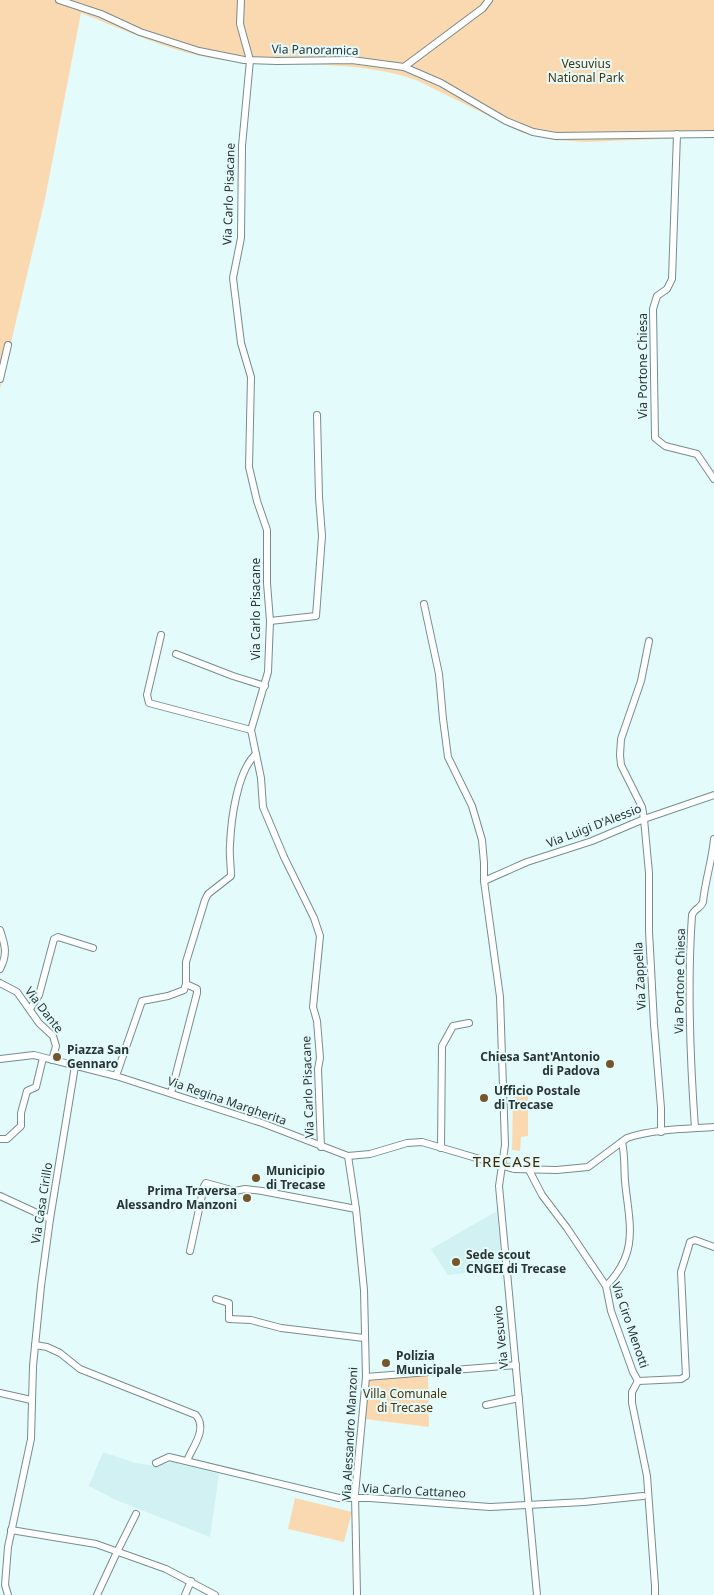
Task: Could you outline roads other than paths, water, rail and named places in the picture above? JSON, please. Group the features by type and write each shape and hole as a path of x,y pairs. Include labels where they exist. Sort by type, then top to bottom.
{"street":[{"name":"Via Panoramica","path":"59,0 101,14 140,32 199,51 250,60 352,60 404,68 441,83 506,121 533,132 556,136 714,134"},
{"path":"241,0 240,24 250,60"},
{"path":"404,68 483,8 489,0"},
{"name":"Via Carlo Pisacane","path":"250,60 242,146 241,238 234,278 241,342 251,377 249,467 257,501 267,530 267,583 270,621 268,672 251,730 261,778 263,807 284,857 314,918 320,936 312,1007 317,1021 320,1058 318,1069 321,1147"},
{"name":"Via Portone Chiesa","path":"677,134 672,279 667,289 657,296 653,309 655,438 664,446 697,454 714,479"},
{"path":"0,379 8,345"},
{"path":"270,621 316,616 322,536 318,497 318,414"},
{"name":"Via Vesuvio","path":"424,604 439,674 448,757 472,806 482,840 484,881 500,997 505,1145 499,1186 537,1595"},
{"path":"161,635 147,695 149,703 251,730"},
{"name":"Via Zappella","path":"649,641 641,681 621,739 620,755 621,765 642,807 644,818 649,873 649,931 661,1132"},
{"path":"176,654 265,686"},
{"path":"116,1076 142,1001 183,991 186,984 186,962 205,900 208,894 231,876 230,844 236,799 250,759 256,754"},
{"name":"Via Luigi D'Alessio","path":"484,881 527,862 592,841 644,818 714,795"},
{"name":"Via Portone Chiesa","path":"695,1128 691,1067 690,952 692,915 703,902 714,839"},
{"path":"0,930 6,948 6,954 0,969"},
{"path":"30,1009 39,995 54,938 58,937 93,948"},
{"path":"0,949 6,954"},
{"name":"Via Dante","path":"0,983 17,992 39,1023 53,1036 56,1046 52,1060"},
{"path":"171,1094 197,993 197,989 186,984"},
{"path":"441,1148 442,1046 453,1026 470,1022"},
{"name":"Via Regina Margherita","path":"0,1058 29,1055 116,1076 262,1123 348,1156 370,1154 414,1142 441,1148 503,1167 529,1170 557,1170 588,1166 633,1136 714,1127"},
{"path":"0,1140 6,1139 21,1126 21,1113 27,1091 36,1087 43,1058"},
{"name":"Via Casa Cirillo","path":"8,1595 5,1585 11,1530 31,1439 31,1400 35,1345 50,1219 75,1066"},
{"path":"606,1286 616,1275 625,1260 631,1240 630,1208 625,1182 622,1142"},
{"name":"Via Alessandro Manzoni","path":"348,1156 356,1208 364,1290 366,1377 355,1499 357,1595"},
{"name":"Via Ciro Menotti","path":"529,1170 542,1195 606,1286 611,1311 638,1381 632,1392 632,1403 646,1476 655,1595"},
{"path":"190,1251 206,1183 235,1191 245,1189 262,1191 356,1208"},
{"path":"0,1196 50,1219"},
{"path":"638,1381 680,1379 686,1376 680,1272 690,1242 695,1240 714,1247"},
{"path":"216,1299 229,1302 229,1319 251,1320 281,1328 364,1338"},
{"path":"35,1345 47,1347 60,1353 80,1369 196,1415 199,1418 200,1425 199,1439 187,1461"},
{"path":"366,1377 516,1365"},
{"path":"0,1393 31,1400"},
{"path":"486,1405 519,1398"},
{"name":"Via Carlo Cattaneo","path":"156,1463 169,1457 339,1498 490,1507 528,1505"},
{"path":"528,1505 643,1496"},
{"path":"97,1595 116,1552 136,1514"},
{"path":"11,1530 96,1544 166,1570 216,1595"},
{"path":"185,1595 191,1581"}],"place":[{"name":"Piazza San Gennaro","path":"57,1057"},
{"name":"Chiesa Sant'Antonio di Padova","path":"610,1064"},
{"name":"Ufficio Postale di Trecase","path":"484,1098"},
{"name":"Municipio di Trecase","path":"256,1178"},
{"name":"Prima Traversa Alessandro Manzoni","path":"247,1198"},
{"name":"Sede scout CNGEI di Trecase","path":"456,1262"},
{"name":"Polizia Municipale","path":"386,1363"}],"district":[{"name":"TRECASE","path":"507,1162"}],"park label":[{"name":"Vesuvius National Park","path":"586,71"},
{"name":"Villa Comunale di Trecase","path":"405,1401"}]}
